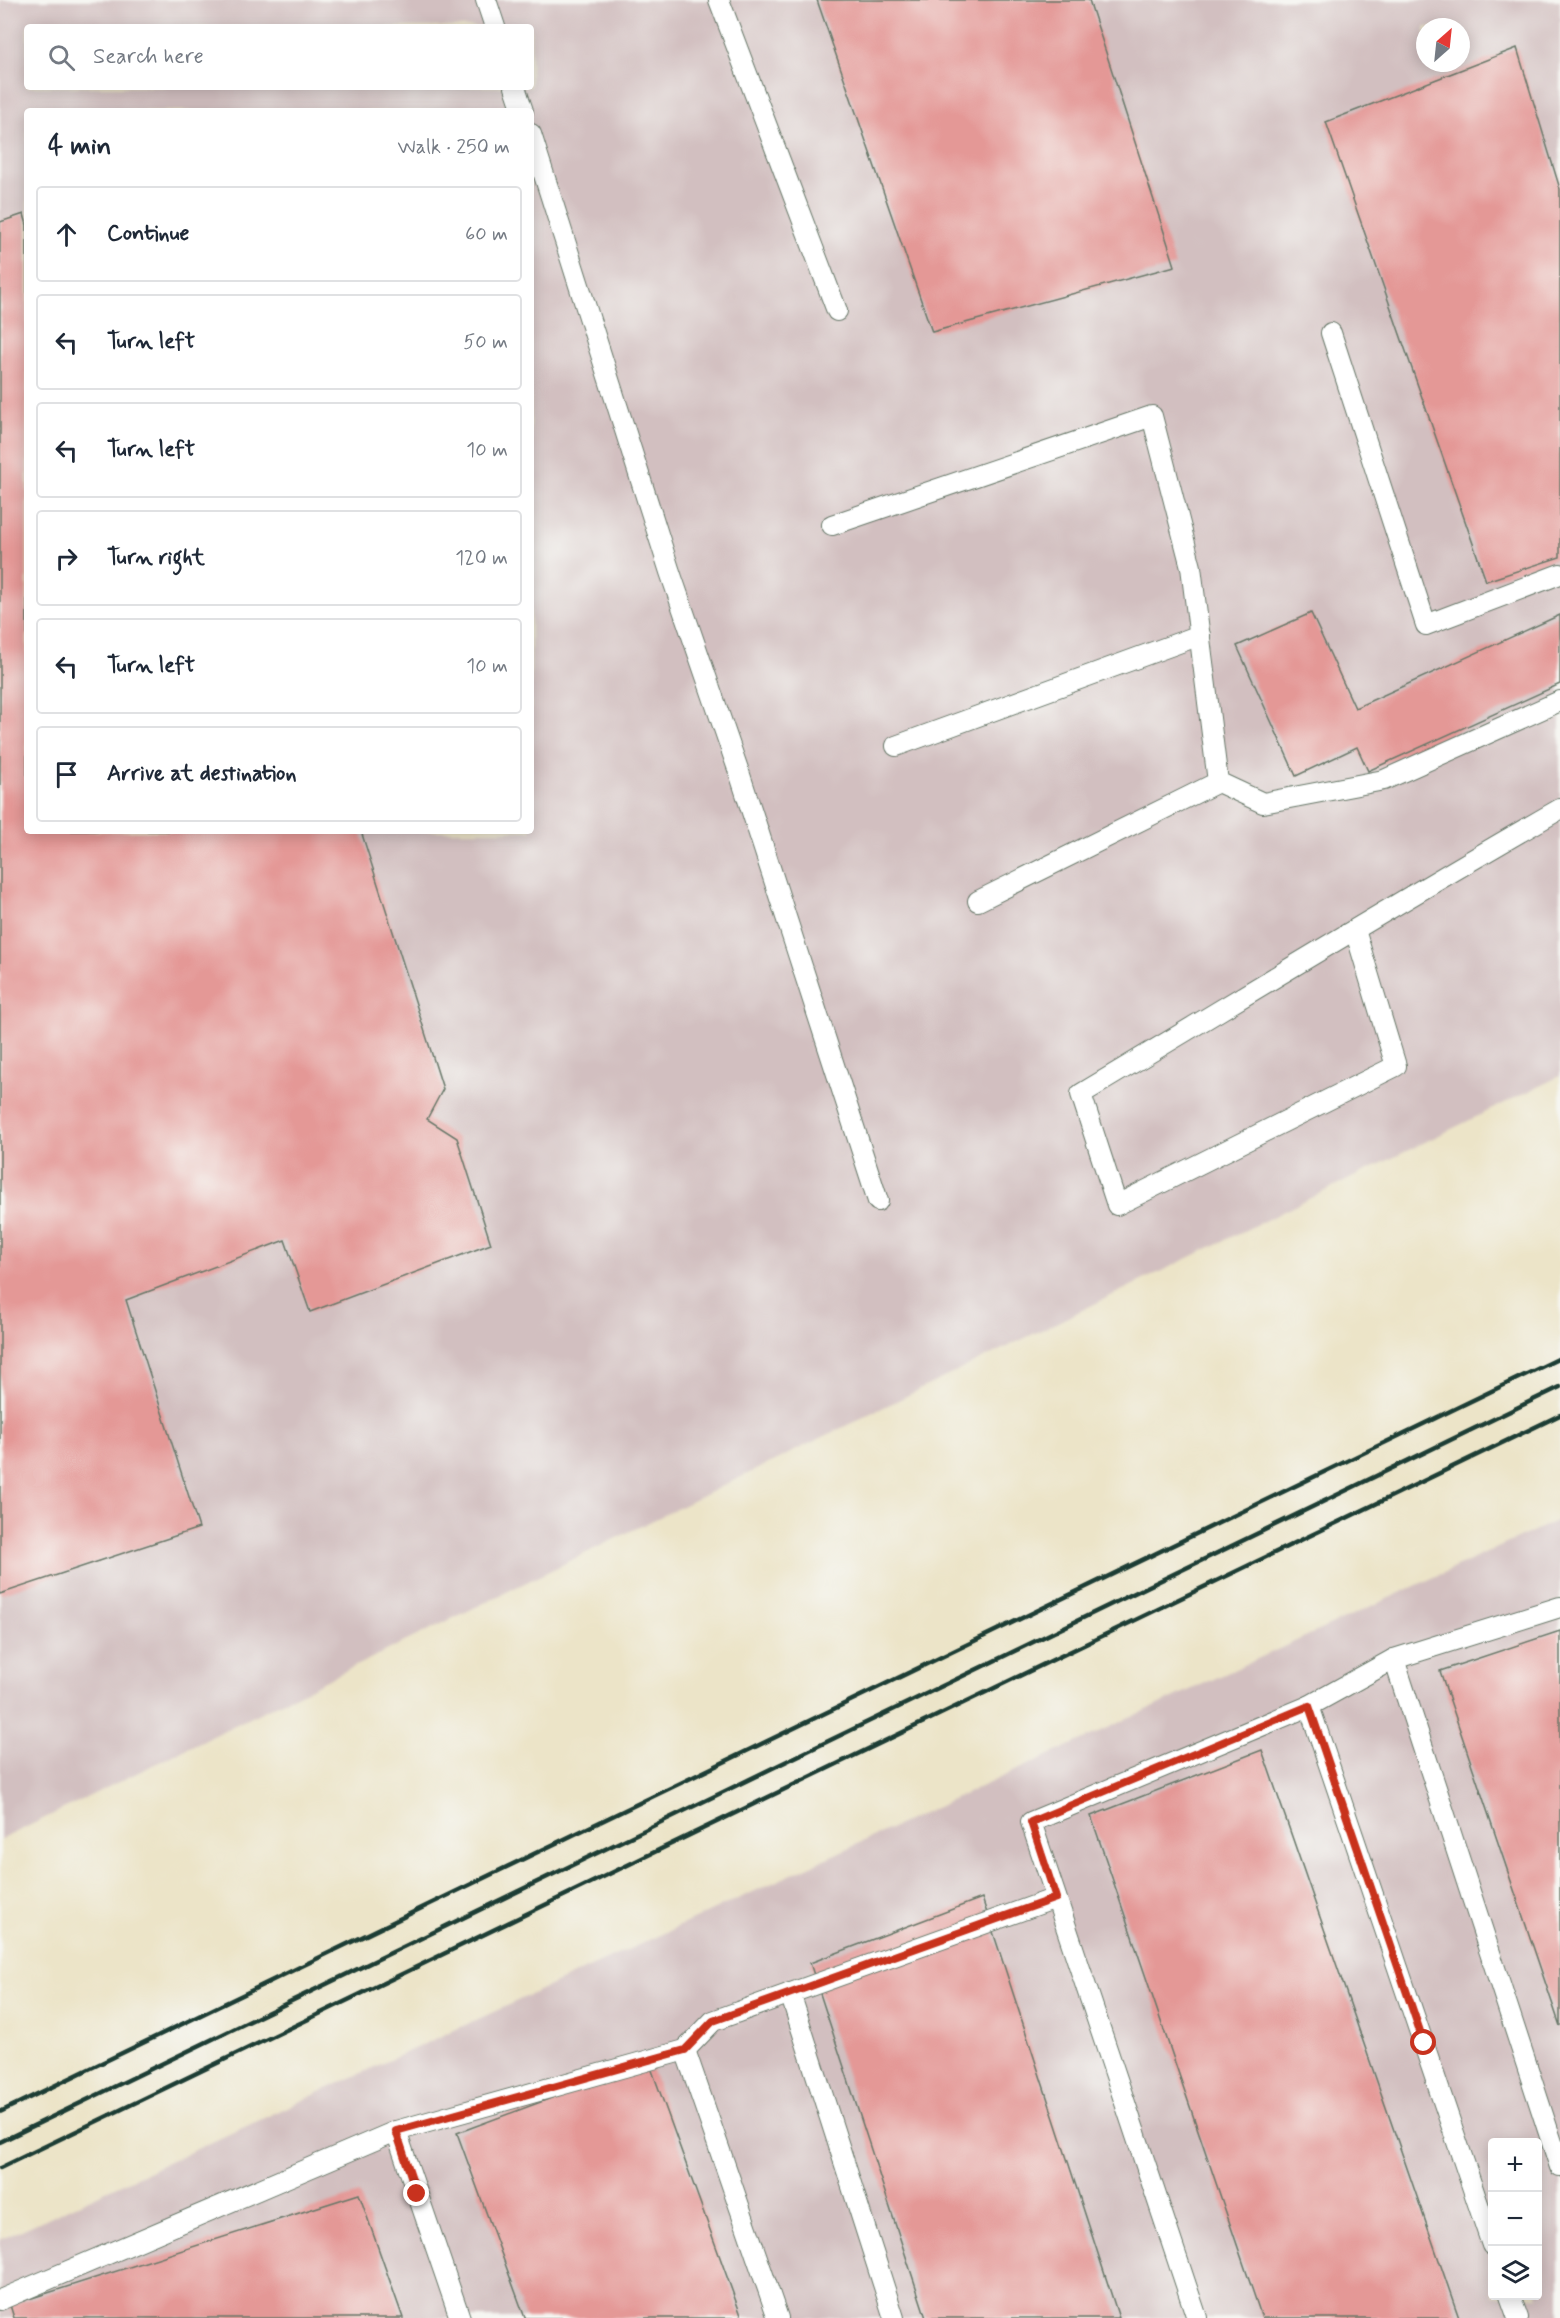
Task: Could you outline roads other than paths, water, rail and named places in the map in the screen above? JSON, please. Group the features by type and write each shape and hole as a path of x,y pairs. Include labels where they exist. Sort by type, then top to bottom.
{"lane":[{"path":"486,0 494,24"},
{"path":"719,0 837,311"},
{"path":"516,90 522,108"},
{"path":"534,143 670,572 740,775 878,1201"},
{"path":"1331,333 1426,625 1560,574"},
{"path":"832,525 1152,416 1191,567 1218,782"},
{"path":"896,746 1200,635"},
{"path":"1218,782 1263,803 1384,780 1560,701"},
{"path":"978,901 1218,782"},
{"path":"1355,930 1396,1066 1117,1205 1081,1094 1355,930 1560,809"},
{"path":"1197,2318 1031,1822 1309,1706 1394,1659 1560,1607"},
{"path":"1394,1659 1560,2167"},
{"path":"1309,1706 1488,2233"},
{"path":"0,2300 396,2131 685,2050 713,2021 1056,1898"},
{"path":"790,1993 894,2318"},
{"path":"685,2050 778,2318"},
{"path":"396,2131 460,2318"},
{"path":"1512,2300 1518,2318"}],"railway":[{"path":"0,2112 1560,1358"},
{"path":"0,2142 1560,1387"},
{"path":"0,2168 1560,1415"}]}
